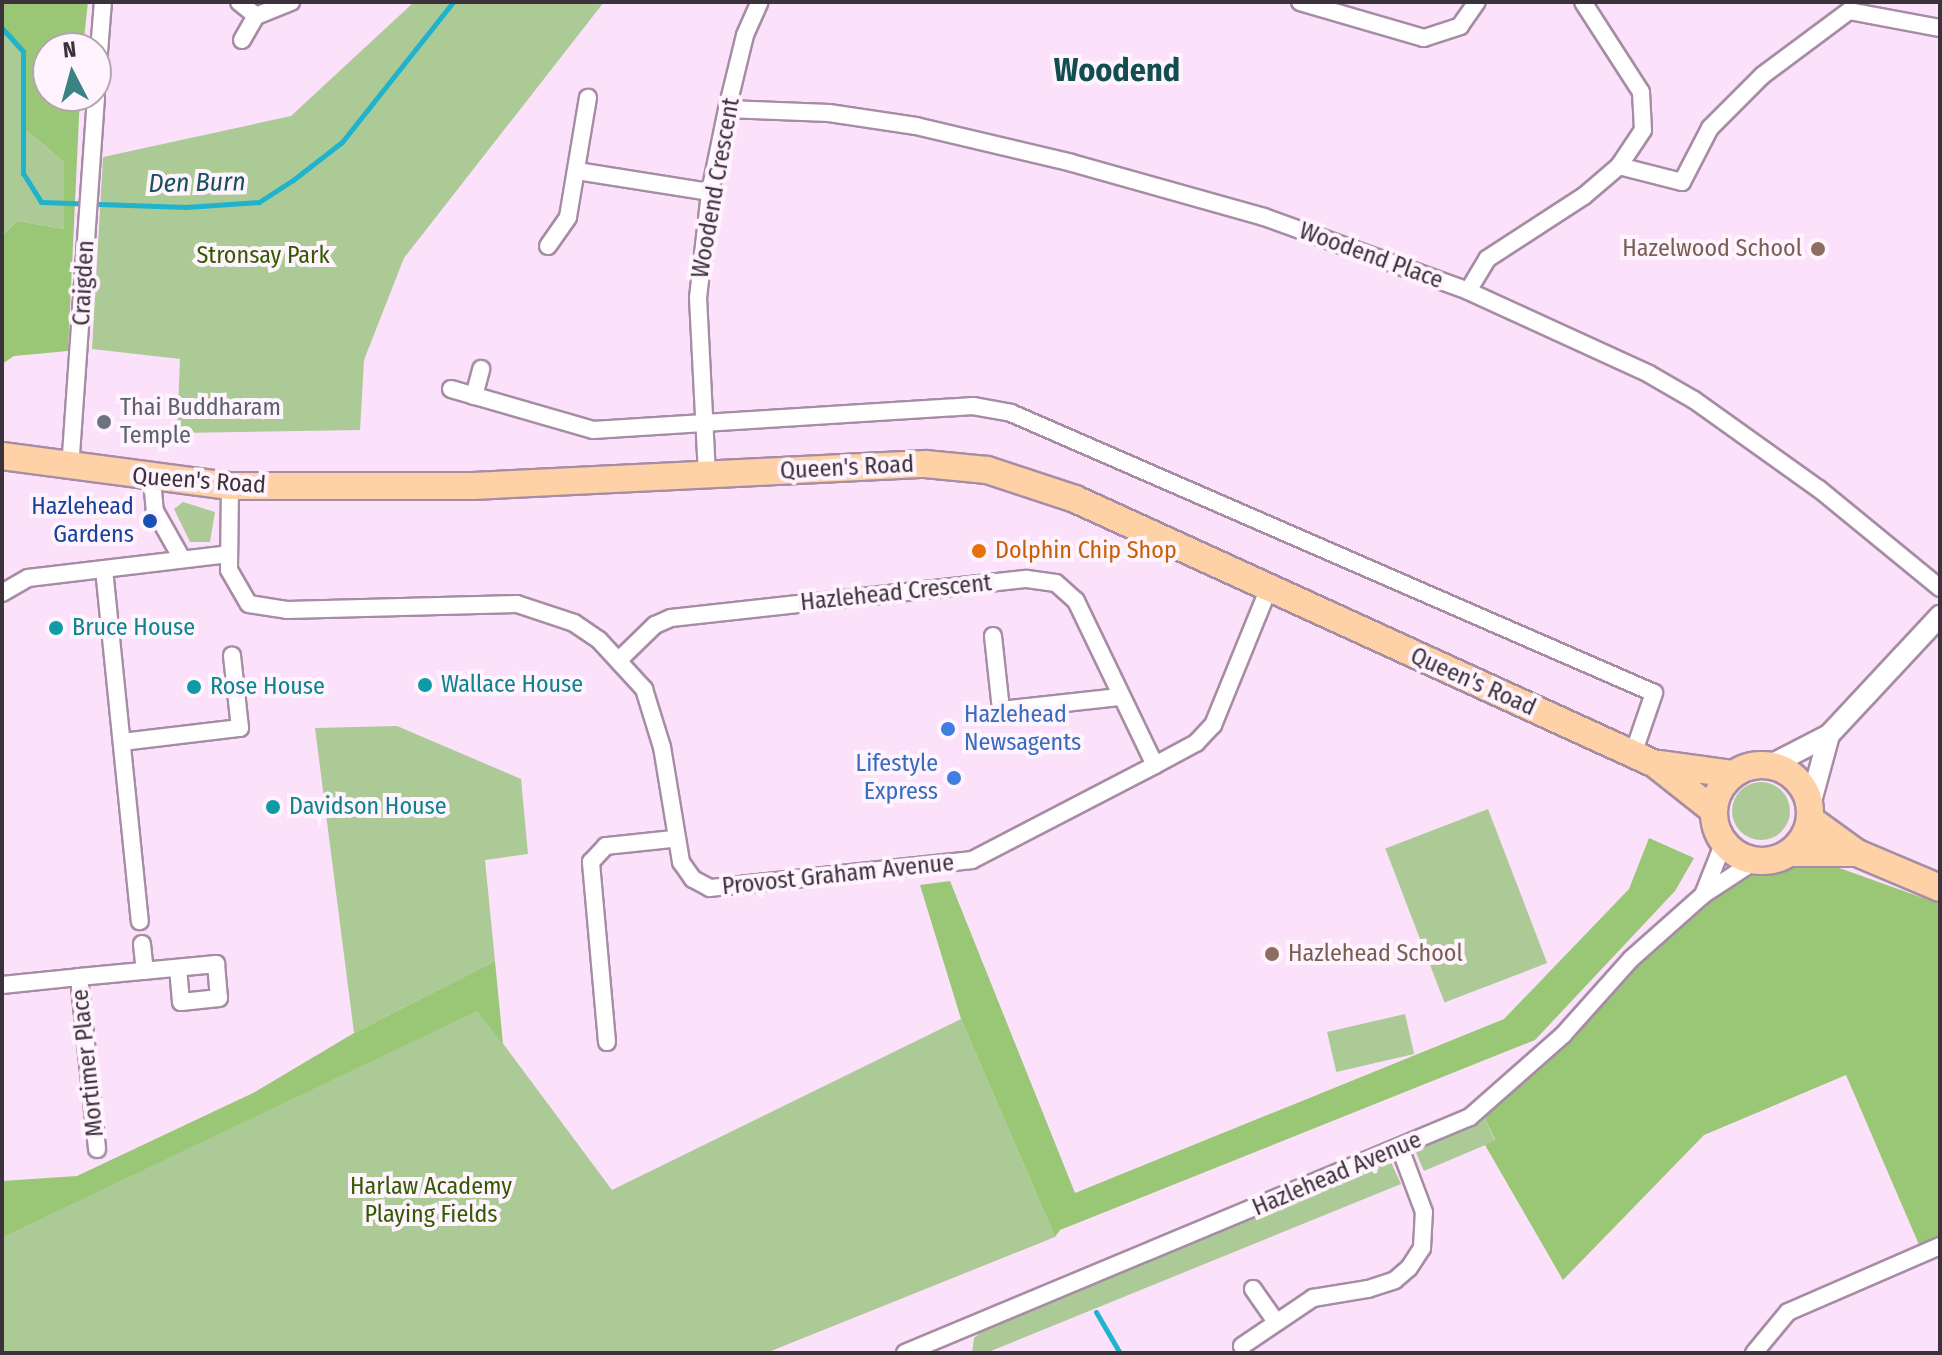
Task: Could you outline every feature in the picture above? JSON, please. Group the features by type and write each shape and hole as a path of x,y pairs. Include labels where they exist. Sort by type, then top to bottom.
{"main road":[{"name":"Queen's Road","path":"2,456 70,469 230,486 473,486 925,464 987,470 1075,499 1269,588 1643,751 1733,774"},
{"name":"Queen's Road","path":"1643,751 1714,811"},
{"path":"1857,853 1789,853 1755,861 1724,842 1714,811 1716,797 1733,774 1771,765 1797,779 1810,812 1857,853 1940,888"},
{"path":"1789,853 1810,812"}],"street":[{"path":"239,2 256,16"},
{"path":"242,40 256,16 291,2"},
{"name":"Woodend Crescent","path":"707,475 698,298 710,192 727,109 745,35 760,2"},
{"path":"1300,2 1424,38 1460,26 1477,2"},
{"path":"1468,291 1487,259 1584,196 1619,166 1643,130 1641,92 1583,2"},
{"path":"100,32 102,10"},
{"path":"1619,166 1682,182 1710,128 1763,75 1849,11 1940,28"},
{"path":"548,246 568,217 588,98"},
{"name":"Woodend Place","path":"727,109 829,113 916,126 1072,163 1264,217 1468,291 1649,374 1694,400 1819,489 1940,588"},
{"name":"Craigden","path":"70,469 95,112"},
{"path":"577,171 710,192"},
{"path":"474,396 481,369"},
{"path":"451,389 593,430 973,406 1011,413 1654,693 1643,751"},
{"path":"152,479 155,511 181,557"},
{"name":"Provost Graham Avenue","path":"230,486 229,554 241,596 260,608 517,604 574,623 620,659 644,689 662,747 673,839 693,879 710,888 972,860 1196,743 1213,725 1269,588"},
{"path":"2,593 28,578 181,557 229,554"},
{"path":"104,569 140,921"},
{"name":"Hazlehead Crescent","path":"620,659 655,625 671,618 1027,579 1056,583 1076,601 1119,697 1155,765"},
{"path":"1771,765 1829,735 1940,616"},
{"path":"993,636 1001,710 1119,697"},
{"path":"122,742 240,728 232,655"},
{"path":"1810,812 1829,735"},
{"path":"607,1042 591,862 606,846 673,839"},
{"name":"Hazlehead Avenue","path":"1703,895 1724,842"},
{"name":"Hazlehead Avenue","path":"905,1353 1470,1117 1508,1088 1631,959 1703,895 1755,861"},
{"path":"142,944 145,971"},
{"path":"2,985 178,968"},
{"name":"Mortimer Place","path":"79,977 97,1149"},
{"path":"1242,1346 1275,1320 1313,1298 1368,1289 1395,1280 1409,1268 1422,1248 1424,1212 1400,1148"},
{"path":"1754,1353 1788,1312 1940,1246"},
{"path":"1253,1289 1275,1320"}],"green space":[{"path":"2,2 88,2 85,32 32,32 32,112 79,112 68,351 14,356 2,364 2,236 17,221 64,229 64,162 26,130 23,51 2,34"},
{"name":"Stronsay Park","path":"414,2 604,2 404,258 364,360 360,430 177,433 180,359 92,349 103,157 291,116"},
{"path":"2,34 23,51 26,130 64,162 64,229 17,221 2,236"},
{"path":"183,502 215,512 210,542 190,542 174,509"},
{"path":"397,726 521,779 528,854 485,860 495,961 354,1033 315,728"},
{"path":"1761,782 1782,790 1790,811 1782,832 1761,840 1740,832 1732,811 1740,790"},
{"path":"1488,809 1547,963 1444,1002 1385,848"},
{"path":"1649,838 1694,858 1675,891 1535,1040 1060,1230 1055,1237 961,1019 920,885 950,881 1075,1193 1504,1019 1629,889"},
{"path":"1817,860 1940,904 1940,1239 1920,1247 1846,1075 1704,1135 1563,1280 1485,1145 1495,1140 1485,1118 1723,880"},
{"path":"495,961 503,1044 477,1011 2,1238 2,1181 77,1176 253,1093 354,1033"},
{"name":"Harlaw Academy Playing Fields","path":"478,1010 612,1190 961,1019 1055,1237 766,1353 2,1353 2,1238"},
{"path":"1405,1014 1414,1054 1336,1072 1327,1032"},
{"path":"1485,1118 1495,1141 1424,1171 1414,1148"},
{"path":"1389,1158 1401,1184 986,1353 972,1353 974,1338 985,1328"}],"waterway":[{"name":"Den Burn","path":"2,28 23,51 23,173 41,202 186,207 259,202 293,180 342,142 453,2"},
{"path":"1096,1312 1120,1353"}],"place":[{"name":"Hazelwood School","path":"1818,249"},
{"name":"Thai Buddharam Temple","path":"104,422"},
{"name":"Hazlehead Gardens","path":"150,521"},
{"name":"Dolphin Chip Shop","path":"979,551"},
{"name":"Bruce House","path":"56,628"},
{"name":"Wallace House","path":"425,685"},
{"name":"Rose House","path":"194,687"},
{"name":"Hazlehead Newsagents","path":"948,729"},
{"name":"Lifestyle Express","path":"954,778"},
{"name":"Davidson House","path":"273,807"},
{"name":"Hazlehead School","path":"1272,954"}],"district":[{"name":"Woodend","path":"1117,70"}]}
